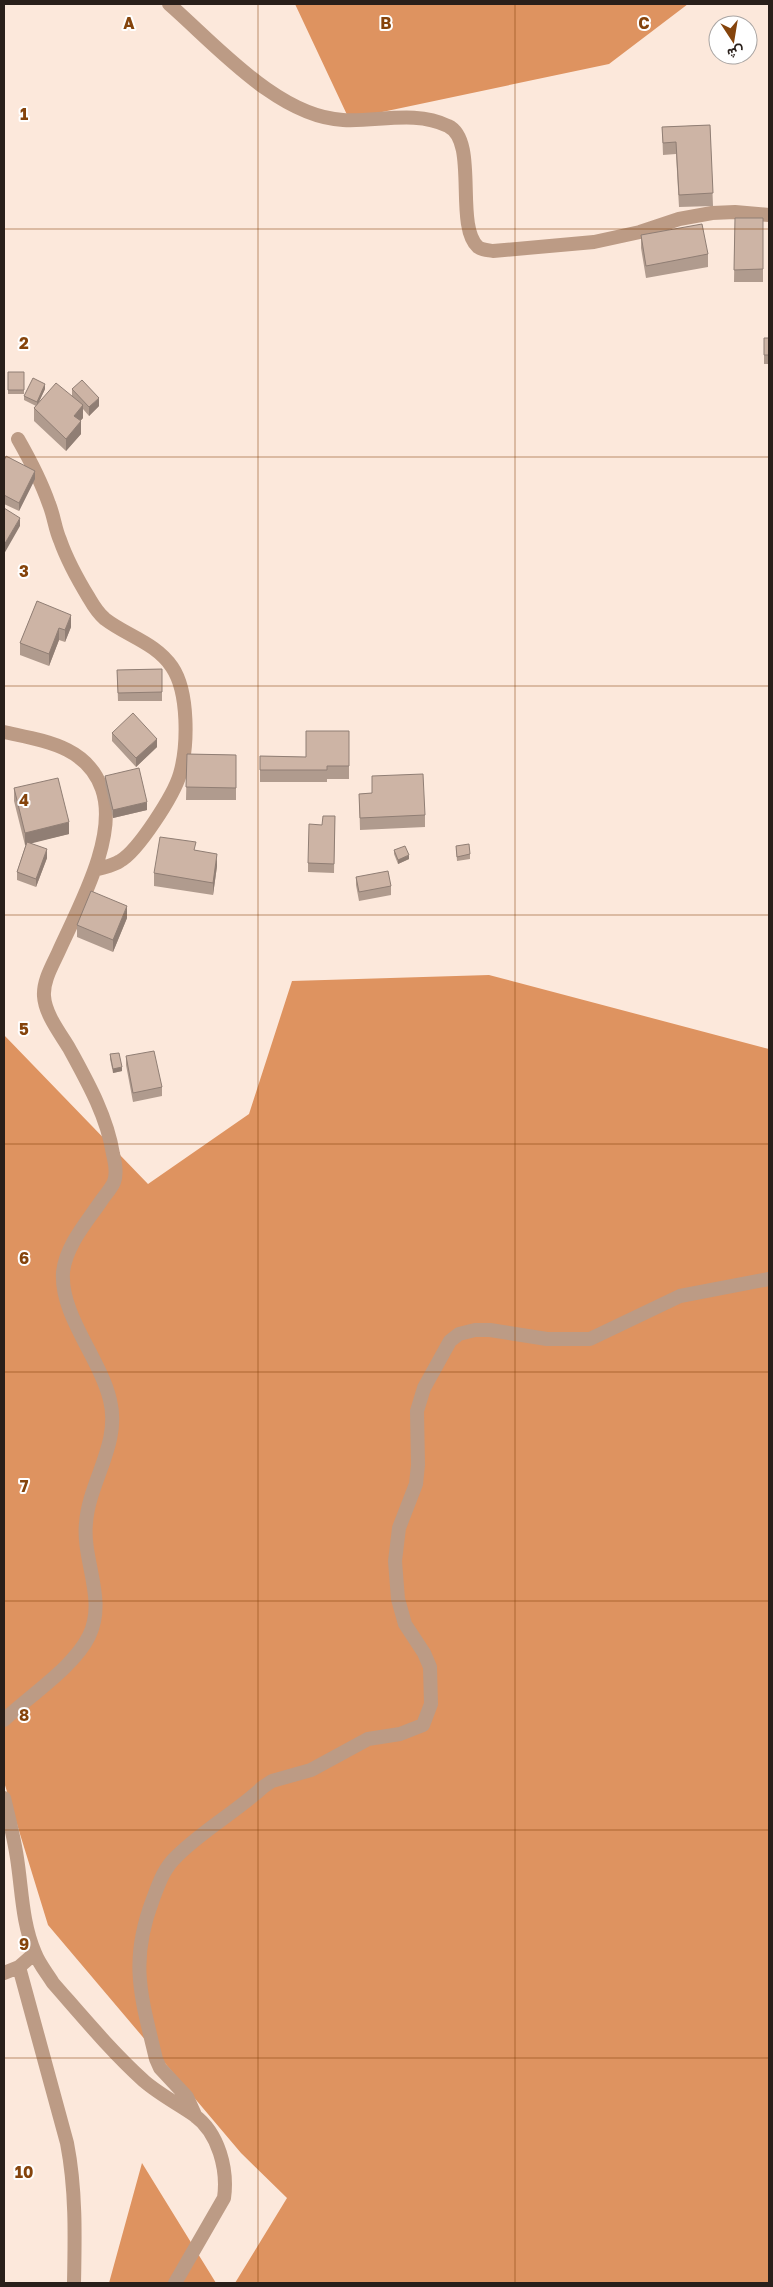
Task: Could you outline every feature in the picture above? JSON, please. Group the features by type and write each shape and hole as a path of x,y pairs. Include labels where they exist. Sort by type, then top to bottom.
{"street":[{"path":"170,4 234,65 275,95 308,112 327,119 343,120 418,118 441,123 454,130 462,145 469,227 478,246 484,250 493,251 594,242 640,232 679,219 712,213 735,212 769,215"},
{"path":"18,439 36,470 50,506 60,541 89,598 103,618 148,644 162,656 178,676 183,696 185,717 180,775 170,796 148,831 122,861 95,870"},
{"path":"4,732 63,748 83,758 95,771 104,792 104,835 95,870 48,976 44,997 50,1015 102,1114 114,1163 114,1181 70,1250 63,1274 69,1307 104,1379 111,1404 112,1424 108,1448 86,1513 85,1527 85,1542 96,1605 96,1618 88,1640 62,1669 4,1720"},
{"path":"196,2117 187,2097 160,2068 156,2059 140,1987 139,1947 147,1914 166,1868 190,1844 263,1787 272,1781 318,1767 368,1739 412,1730 423,1725 426,1720 431,1704 430,1667 424,1653 405,1624 398,1599 395,1560 399,1528 416,1484 418,1465 417,1411 424,1388 450,1341 459,1334 474,1330 490,1330 547,1339 590,1339 680,1296 769,1279"},
{"path":"4,1798 17,1858 23,1908 35,1953 53,1983 145,2082 196,2117 212,2136 220,2152 226,2183 224,2198 175,2283"},
{"path":"4,1973 19,1967 35,1953"},
{"path":"19,1967 68,2143 73,2194 74,2283"}],"shaded area":[{"path":"295,4 688,4 609,64 349,119"},
{"path":"489,975 769,1049 769,2283 235,2283 287,2198 241,2153 48,1925 4,1782 4,1035 148,1184 249,1114 292,981"},
{"path":"142,2163 216,2283 109,2283"}],"building":[{"path":"710,125 713,193 679,195 676,142 663,143 662,127"},
{"path":"735,218 763,218 763,269 734,270"},
{"path":"702,224 708,254 646,266 641,235"},
{"path":"764,338 769,338 769,355 764,355"},
{"path":"8,372 24,372 24,390 8,390"},
{"path":"33,378 45,384 37,402 24,396"},
{"path":"82,380 99,398 89,407 72,389"},
{"path":"56,383 83,405 74,416 81,421 66,439 34,408"},
{"path":"6,456 35,471 19,503 4,495 4,461"},
{"path":"4,508 20,518 4,545"},
{"path":"37,601 71,615 65,630 59,628 49,654 20,643"},
{"path":"162,669 162,692 118,693 117,670"},
{"path":"133,713 157,739 136,758 112,733"},
{"path":"306,731 349,731 349,766 327,766 327,770 260,770 260,756 306,757"},
{"path":"187,754 236,755 236,788 186,787"},
{"path":"139,768 147,802 113,810 105,776"},
{"path":"423,774 425,815 360,818 359,794 372,793 372,776"},
{"path":"58,778 69,822 25,833 14,788"},
{"path":"323,816 335,816 334,864 308,863 309,824 322,825"},
{"path":"160,837 196,842 194,850 217,854 213,883 154,873"},
{"path":"27,842 47,849 36,879 17,872"},
{"path":"469,844 470,854 457,857 456,846"},
{"path":"405,846 409,855 398,860 394,850"},
{"path":"388,871 391,886 359,892 356,877"},
{"path":"91,891 127,906 113,940 77,925"},
{"path":"154,1051 162,1087 133,1093 126,1056"},
{"path":"119,1053 122,1067 113,1069 110,1054"}]}
